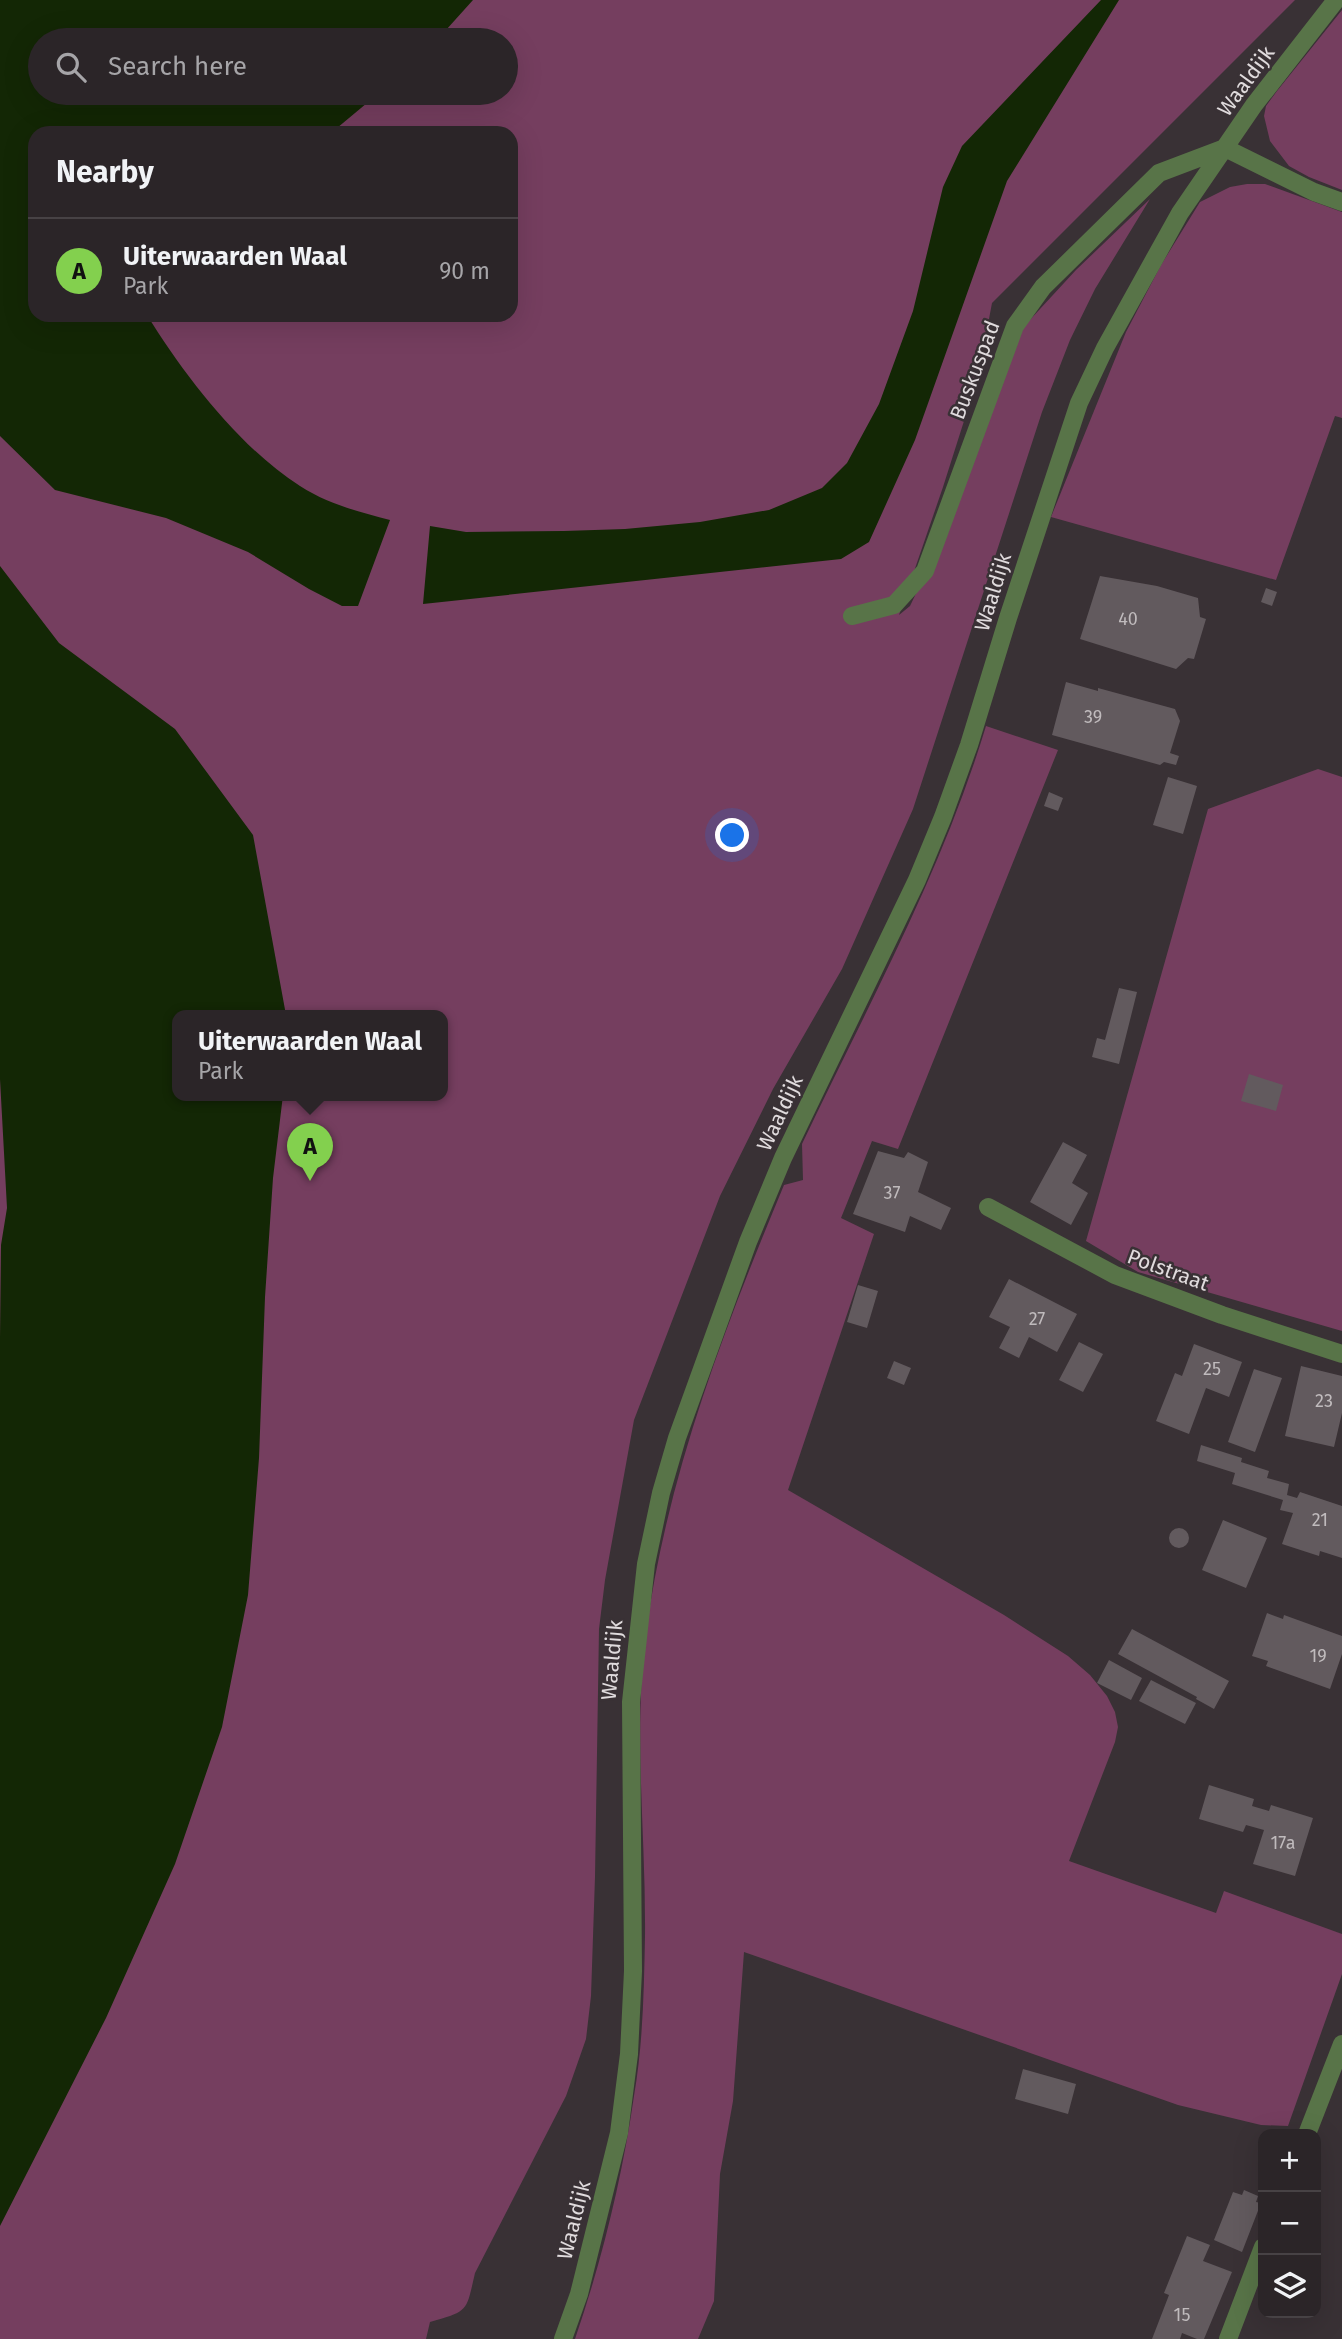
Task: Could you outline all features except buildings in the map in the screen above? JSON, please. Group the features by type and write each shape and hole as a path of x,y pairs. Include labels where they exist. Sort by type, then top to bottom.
{"street":[{"name":"Waaldijk","path":"564,2339 579,2294 619,2133 629,2054 634,1971 631,1702 646,1564 661,1493 677,1438 748,1242 783,1158 917,880 943,817 970,745 1079,403 1150,264 1186,204 1254,105 1336,0"},
{"path":"1225,148 1288,180 1342,202"},
{"name":"Buskuspad","path":"852,616 894,605 925,571 1015,326 1043,287 1160,173 1225,148"},
{"name":"Polstraat","path":"988,1208 1115,1275 1222,1315 1342,1354"},
{"path":"1309,2129 1342,2044"},
{"path":"1228,2339 1260,2255"}],"shaded area":[{"path":"0,0 1295,0 992,303 978,377 899,615 910,606 922,581 1016,335 1076,270 1150,199 1095,289 1070,340 1042,412 913,809 842,969 773,1089 720,1196 634,1420 605,1580 599,1629 595,1877 591,1996 586,2039 566,2096 475,2273 467,2303 459,2312 430,2322 426,2339 0,2339"},
{"path":"0,0 473,0 448,28 28,28 28,105 365,105 339,126 28,126 28,322 152,322 178,362 215,409 256,452 300,486 322,498 390,520 358,606 342,606 248,552 166,518 55,490 0,436"},
{"path":"1101,0 1119,0 1007,181 915,440 869,542 841,559 423,604 430,526 466,532 564,531 700,522 769,510 822,488 847,463 879,404 913,311 943,187 962,146"},
{"path":"1342,10 1342,190 1289,166 1270,141 1264,116 1266,106 1277,91"},
{"path":"1265,184 1342,212 1342,418 1335,416 1276,580 1051,517 1126,332 1161,265 1200,202 1230,187"},
{"path":"0,566 59,643 175,729 253,835 285,1010 172,1010 172,1101 282,1101 273,1178 259,1458 248,1595 222,1727 175,1864 106,2018 0,2226 0,1339 1,1245 7,1208 0,1079"},
{"path":"986,726 1058,750 898,1149 872,1141 841,1218 874,1234 788,1490 1004,1615 1068,1656 1090,1675 1107,1696 1115,1712 1118,1727 1115,1742 1069,1861 1216,1913 1224,1891 1342,1934 1342,1974 1288,2126 1261,2125 1178,2105 744,1952 733,2101 720,2174 714,2301 698,2339 575,2339 594,2279 617,2189 639,2057 645,1936 640,1708 646,1633 668,1517 700,1404 762,1239 784,1185 803,1180 802,1144 926,886 948,834"},
{"path":"1318,769 1342,777 1342,1331 1138,1272 1086,1241 1208,809"}],"place":[{"name":"Uiterwaarden Waal","path":"310,1181"}]}
